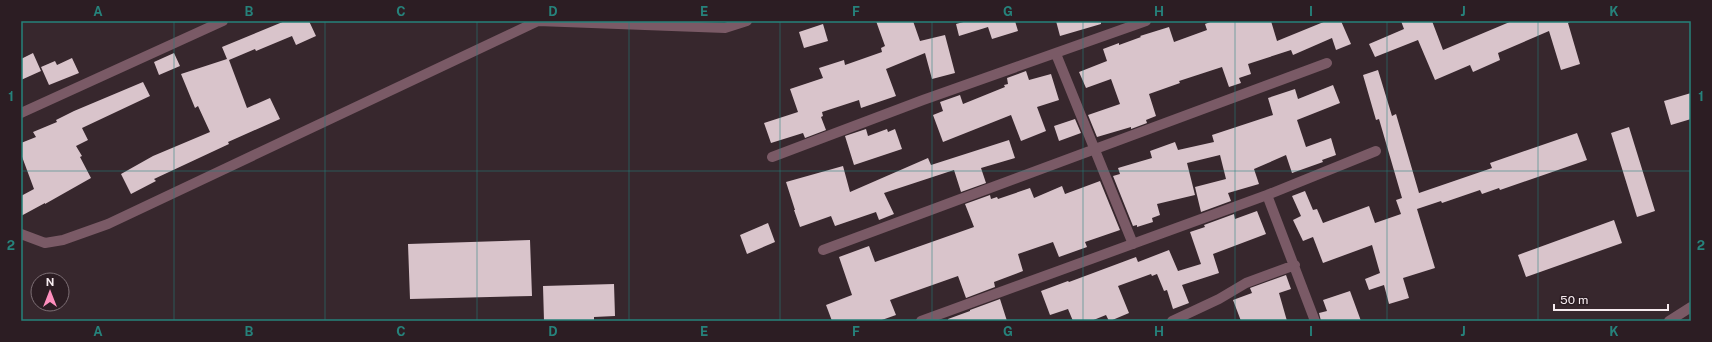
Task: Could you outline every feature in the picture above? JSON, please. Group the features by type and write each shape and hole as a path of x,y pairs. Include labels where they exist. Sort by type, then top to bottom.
{"street":[{"path":"21,113 223,21"},
{"path":"21,234 45,243 63,240 108,224 538,21 725,28 747,21"},
{"path":"772,157 923,100 1146,21"},
{"path":"1056,54 1133,244"},
{"path":"823,250 1327,63"},
{"path":"921,321 1267,195 1376,151"},
{"path":"1267,195 1295,265 1315,321"},
{"path":"1172,321 1219,299 1246,283 1295,265"},
{"path":"1669,321 1691,307"}],"building":[{"path":"285,21 309,21 316,36 296,45 292,36 256,51 255,49 229,60 247,108 270,98 280,119 228,142 229,144 154,179 156,181 131,194 121,174 153,156 210,132 198,106 195,108 181,74 227,59 222,47"},
{"path":"876,21 913,21 920,41 945,35 955,73 932,79 925,53 886,69 896,96 861,108 859,100 822,112 823,116 821,117 826,130 805,138 803,133 771,143 764,123 798,112 790,89 823,78 819,68 844,60 845,65 882,52 881,48 885,46"},
{"path":"967,21 1015,21 1018,31 992,39 988,27 959,36 956,24"},
{"path":"1056,21 1101,21 1101,24 1060,36"},
{"path":"1213,21 1271,21 1277,41 1326,21 1341,21 1351,44 1336,50 1332,38 1293,55 1291,50 1248,64 1251,74 1239,78 1241,83 1229,87 1222,67 1179,81 1180,83 1149,94 1156,116 1146,120 1147,123 1131,129 1131,127 1097,137 1088,115 1120,104 1111,79 1086,88 1079,72 1107,61 1103,49 1119,43 1119,45 1141,37 1140,36 1169,27 1174,42 1207,30 1205,24"},
{"path":"1401,21 1432,21 1443,50 1512,21 1572,21 1568,23 1580,64 1561,70 1549,31 1498,53 1500,60 1473,72 1470,65 1435,80 1418,40 1375,57 1369,44 1404,29"},
{"path":"823,24 828,41 804,48 799,32"},
{"path":"33,53 41,71 21,80 21,59"},
{"path":"174,53 180,66 159,75 154,62"},
{"path":"72,58 79,73 49,85 41,67 55,61 57,65"},
{"path":"1378,70 1392,116 1396,114 1419,193 1492,168 1490,163 1577,133 1587,160 1500,190 1499,188 1482,194 1480,190 1442,203 1441,201 1417,209 1435,268 1403,278 1409,298 1389,304 1384,285 1369,290 1365,279 1380,273 1372,245 1323,263 1313,237 1303,241 1293,220 1301,216 1292,196 1305,191 1313,210 1317,209 1323,223 1369,206 1375,223 1401,214 1396,200 1402,198 1379,119 1376,120 1363,75"},
{"path":"1026,71 1029,80 1051,74 1059,100 1037,107 1046,131 1021,141 1011,115 943,142 933,115 943,111 940,102 960,95 963,104 1005,87 1004,85 1008,84 1007,78"},
{"path":"143,82 150,96 82,128 88,140 76,146 91,178 21,216 21,196 34,189 21,154 21,143 36,137 33,132 57,122 56,120 74,111"},
{"path":"1333,85 1340,103 1297,120 1306,147 1331,138 1336,155 1322,160 1323,162 1292,173 1286,155 1254,169 1259,184 1228,193 1231,201 1201,212 1195,187 1226,179 1220,155 1187,163 1195,195 1157,204 1160,215 1152,218 1153,222 1137,227 1137,225 1133,226 1113,176 1120,174 1118,168 1152,158 1150,151 1175,142 1178,150 1214,142 1212,135 1273,115 1268,98 1295,89 1298,99"},
{"path":"1691,93 1691,119 1671,125 1664,101"},
{"path":"1075,119 1081,133 1059,141 1054,126"},
{"path":"1629,127 1655,211 1637,217 1611,133"},
{"path":"866,129 868,136 887,129 888,132 895,129 902,149 854,165 845,136"},
{"path":"1009,140 1015,158 981,168 986,183 961,192 954,170 884,193 894,214 879,220 876,212 835,226 831,216 800,227 786,182 843,166 850,192 928,158 931,165"},
{"path":"1100,181 1120,230 1085,242 1087,247 1059,257 1053,242 1018,254 1023,271 994,282 995,287 966,298 958,276 890,300 896,315 879,321 832,321 826,305 852,295 839,257 869,246 875,262 974,227 965,204 990,195 991,199 997,197 998,199 1030,188 1034,198 1062,186 1065,194"},
{"path":"1257,211 1266,234 1213,254 1219,273 1182,285 1189,303 1173,309 1167,290 1164,291 1157,274 1152,276 1151,274 1118,286 1129,313 1110,321 1106,315 1091,321 1073,321 1068,309 1050,315 1041,291 1136,257 1138,262 1169,250 1178,271 1201,264 1190,232 1234,214 1235,219"},
{"path":"1614,220 1622,243 1526,277 1518,255"},
{"path":"768,223 775,242 747,254 740,235"},
{"path":"530,240 532,296 410,299 408,244"},
{"path":"1286,275 1291,289 1279,293 1287,321 1241,321 1233,300 1252,293 1250,288"},
{"path":"614,284 615,316 594,317 594,321 544,321 543,286"},
{"path":"1350,291 1361,321 1321,321 1319,313 1327,311 1323,300"},
{"path":"1000,299 1007,321 948,321 948,319"}]}
